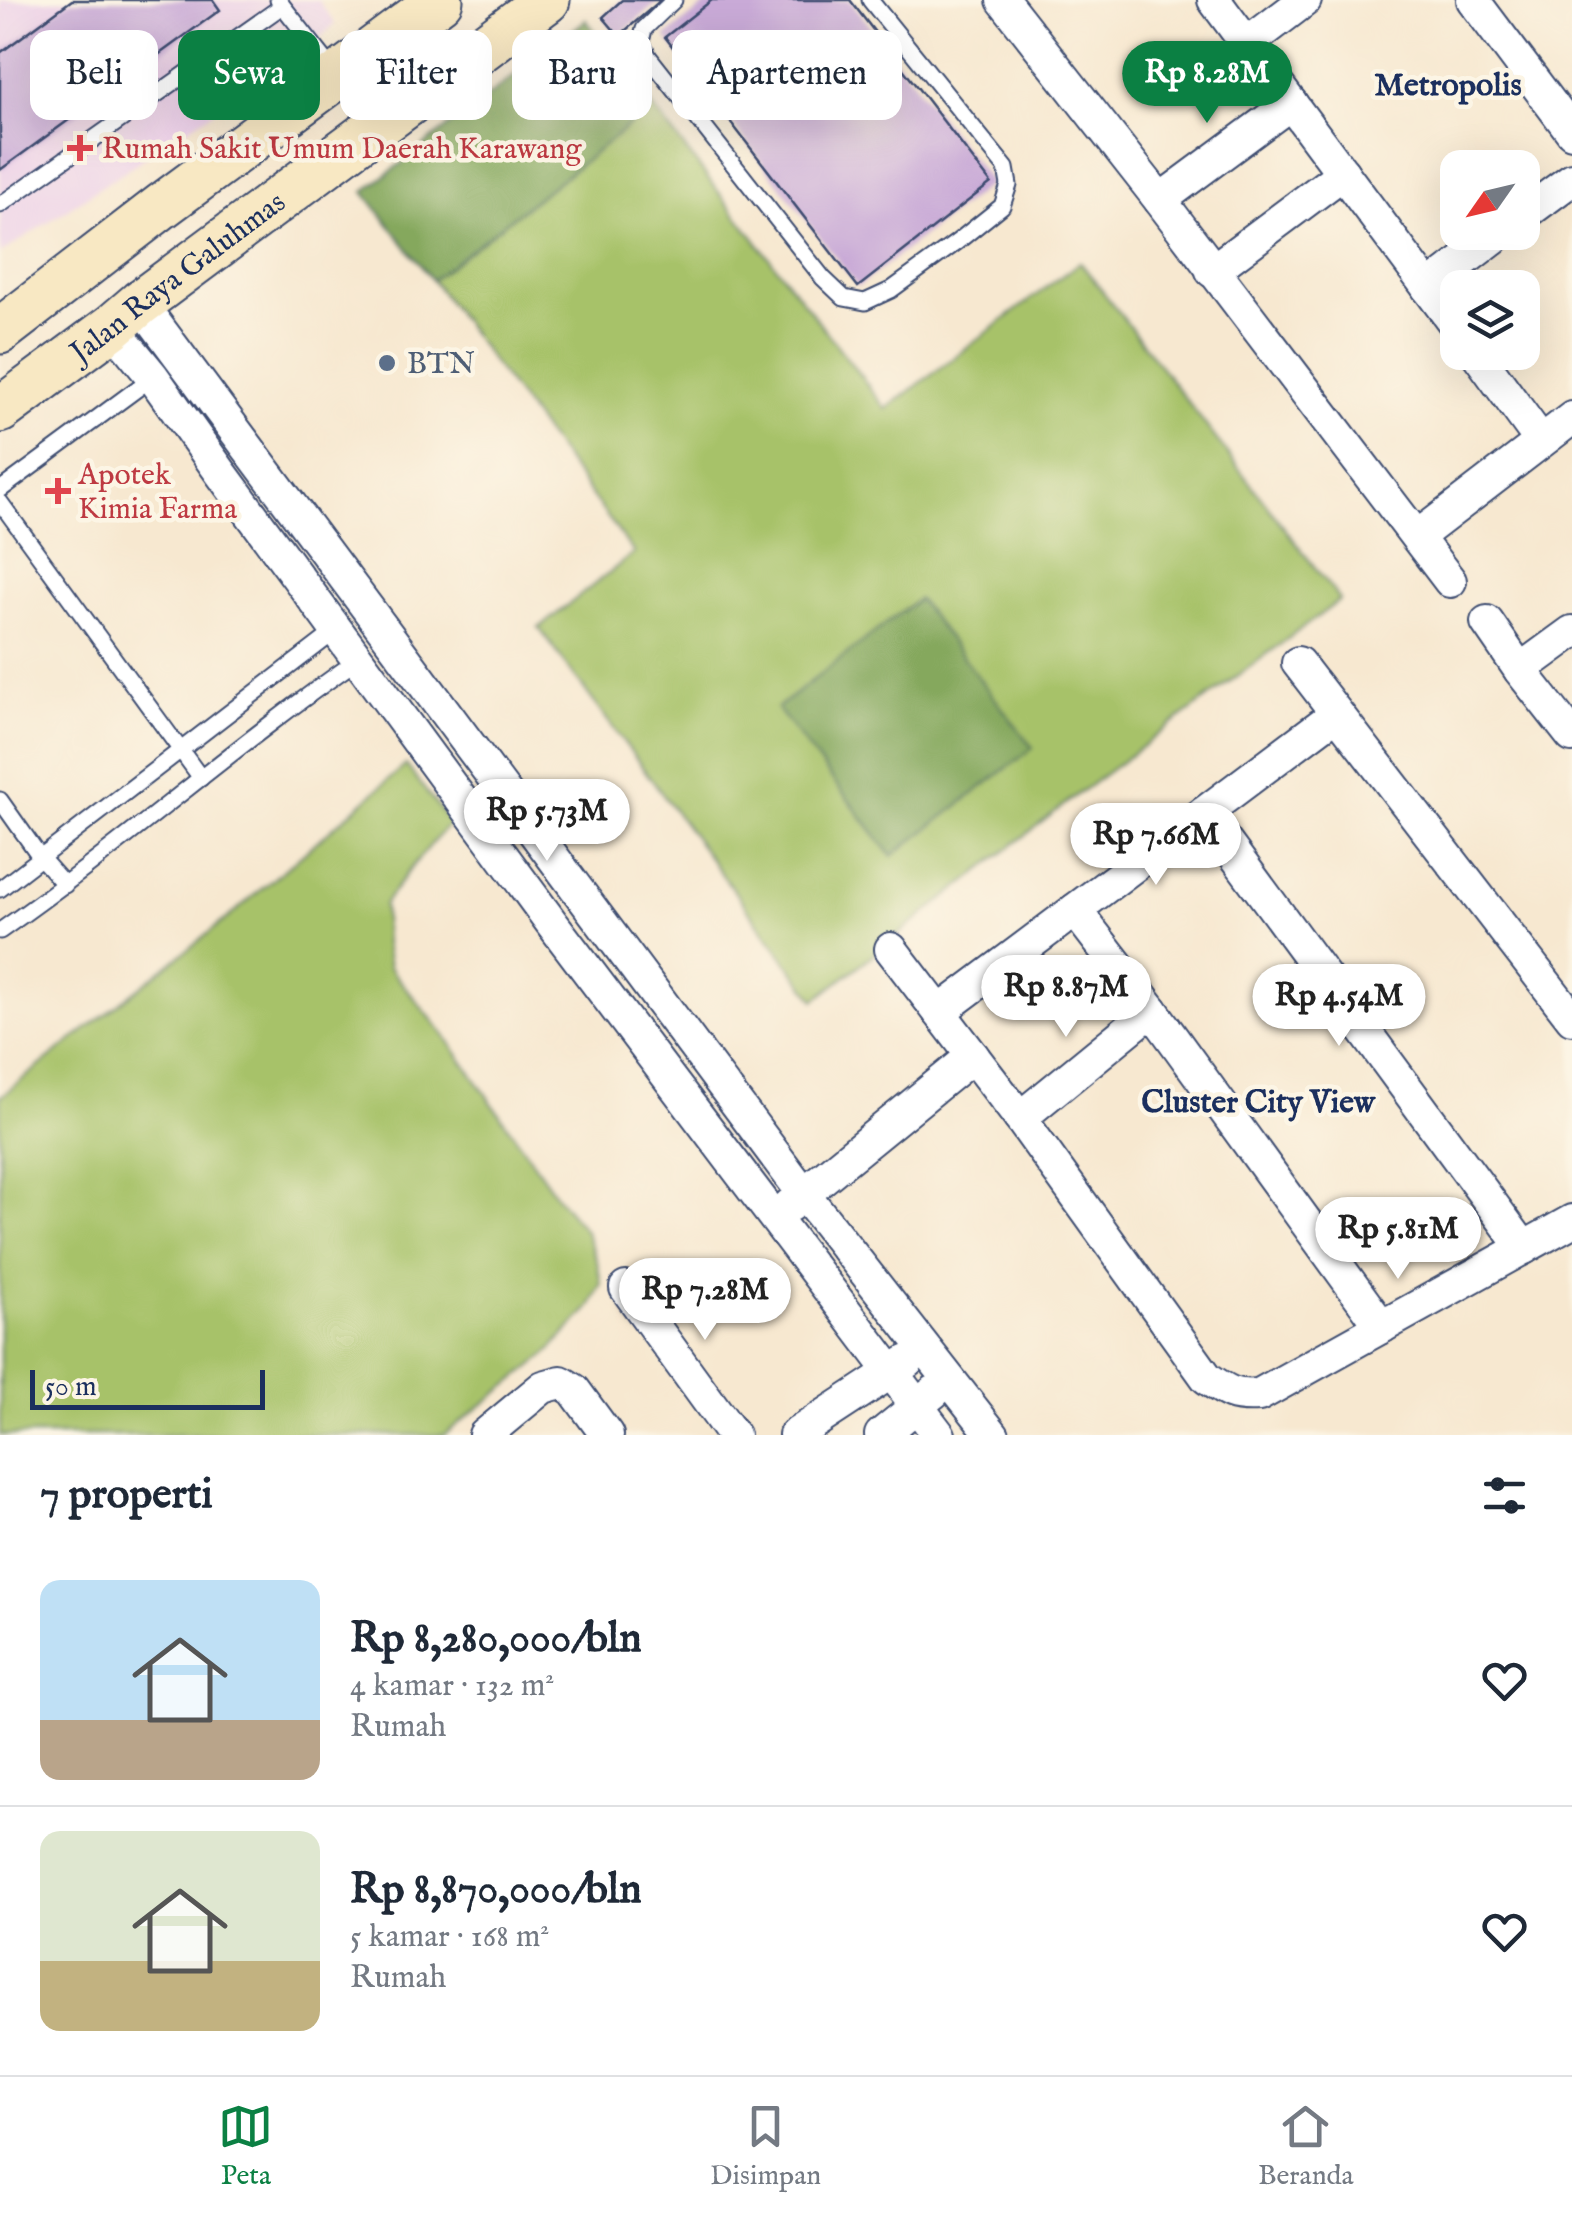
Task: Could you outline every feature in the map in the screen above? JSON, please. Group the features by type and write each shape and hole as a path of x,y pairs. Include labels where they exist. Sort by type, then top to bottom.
{"main road":[{"path":"0,330 440,0"},
{"name":"Jalan Raya Galuhmas","path":"0,410 547,0"}],"street":[{"path":"1003,0 1450,581"},
{"path":"1214,0 1440,304"},
{"path":"1247,44 1305,0"},
{"path":"1473,0 1572,132"},
{"path":"1160,200 1291,103"},
{"path":"1212,271 1343,173"},
{"path":"1540,203 1572,179"},
{"path":"1428,288 1478,250"},
{"path":"126,315 154,377 358,659 551,922 939,1435"},
{"path":"126,315 993,1435"},
{"path":"1489,370 1541,442"},
{"path":"1417,536 1572,418"},
{"path":"1486,622 1572,736"},
{"path":"1520,670 1572,632"},
{"path":"1298,663 1572,1018"},
{"path":"939,1012 1336,714"},
{"path":"1204,814 1524,1248"},
{"path":"1075,910 1382,1326"},
{"path":"891,949 1020,1118 1207,1378 1230,1393 1259,1395 1572,1220"},
{"path":"1020,1118 1152,1010"},
{"path":"775,1218 972,1056"},
{"path":"626,1288 733,1435"},
{"path":"794,1435 925,1348"},
{"path":"485,1435 544,1387 561,1382 574,1390 607,1435"},
{"path":"881,1435 916,1404 950,1382"}],"lane":[{"path":"674,0 644,29 642,42 648,58 823,278 844,298 865,302 891,290 1002,206 1009,185 1006,168 870,0"},
{"path":"0,205 280,3 338,76"},
{"path":"0,490 154,377"},
{"path":"0,502 201,778"},
{"path":"0,889 337,630"},
{"path":"0,931 65,886 288,709 358,659"},
{"path":"0,800 65,886"}],"shaded area":[{"path":"0,0 318,0 335,24 320,38 320,30 178,30 178,120 201,120 0,254"}],"green space":[{"path":"586,20 594,30 573,30"},
{"path":"512,77 512,120 636,120 432,280 364,192 457,120 492,120 492,93"},
{"path":"652,108 886,409 1080,262 1340,600 1078,794 815,1000 539,628 634,553 432,280 636,120 652,120"},
{"path":"918,599 1033,748 892,856 777,708"},
{"path":"406,765 450,823 384,904 389,967 446,1037 585,1231 601,1284 590,1307 546,1355 444,1435 0,1435 0,1097 229,917"}],"building":[{"path":"72,0 213,0 220,10 192,30 178,30 178,41 158,55 158,30 31,30"},
{"path":"622,0 661,0 626,30 614,30 603,17"},
{"path":"712,0 850,0 873,30 674,30"},
{"path":"30,31 30,120 69,120 0,170 0,53"},
{"path":"902,67 991,183 858,287 729,120 902,120"}],"place":[{"name":"Rumah Sakit Umum Daerah Karawang","path":"80,148"},
{"name":"BTN","path":"387,363"},
{"name":"Apotek Kimia Farma","path":"58,491"}],"district":[{"name":"Metropolis","path":"1448,84"},
{"name":"Cluster City View","path":"1258,1101"}]}
